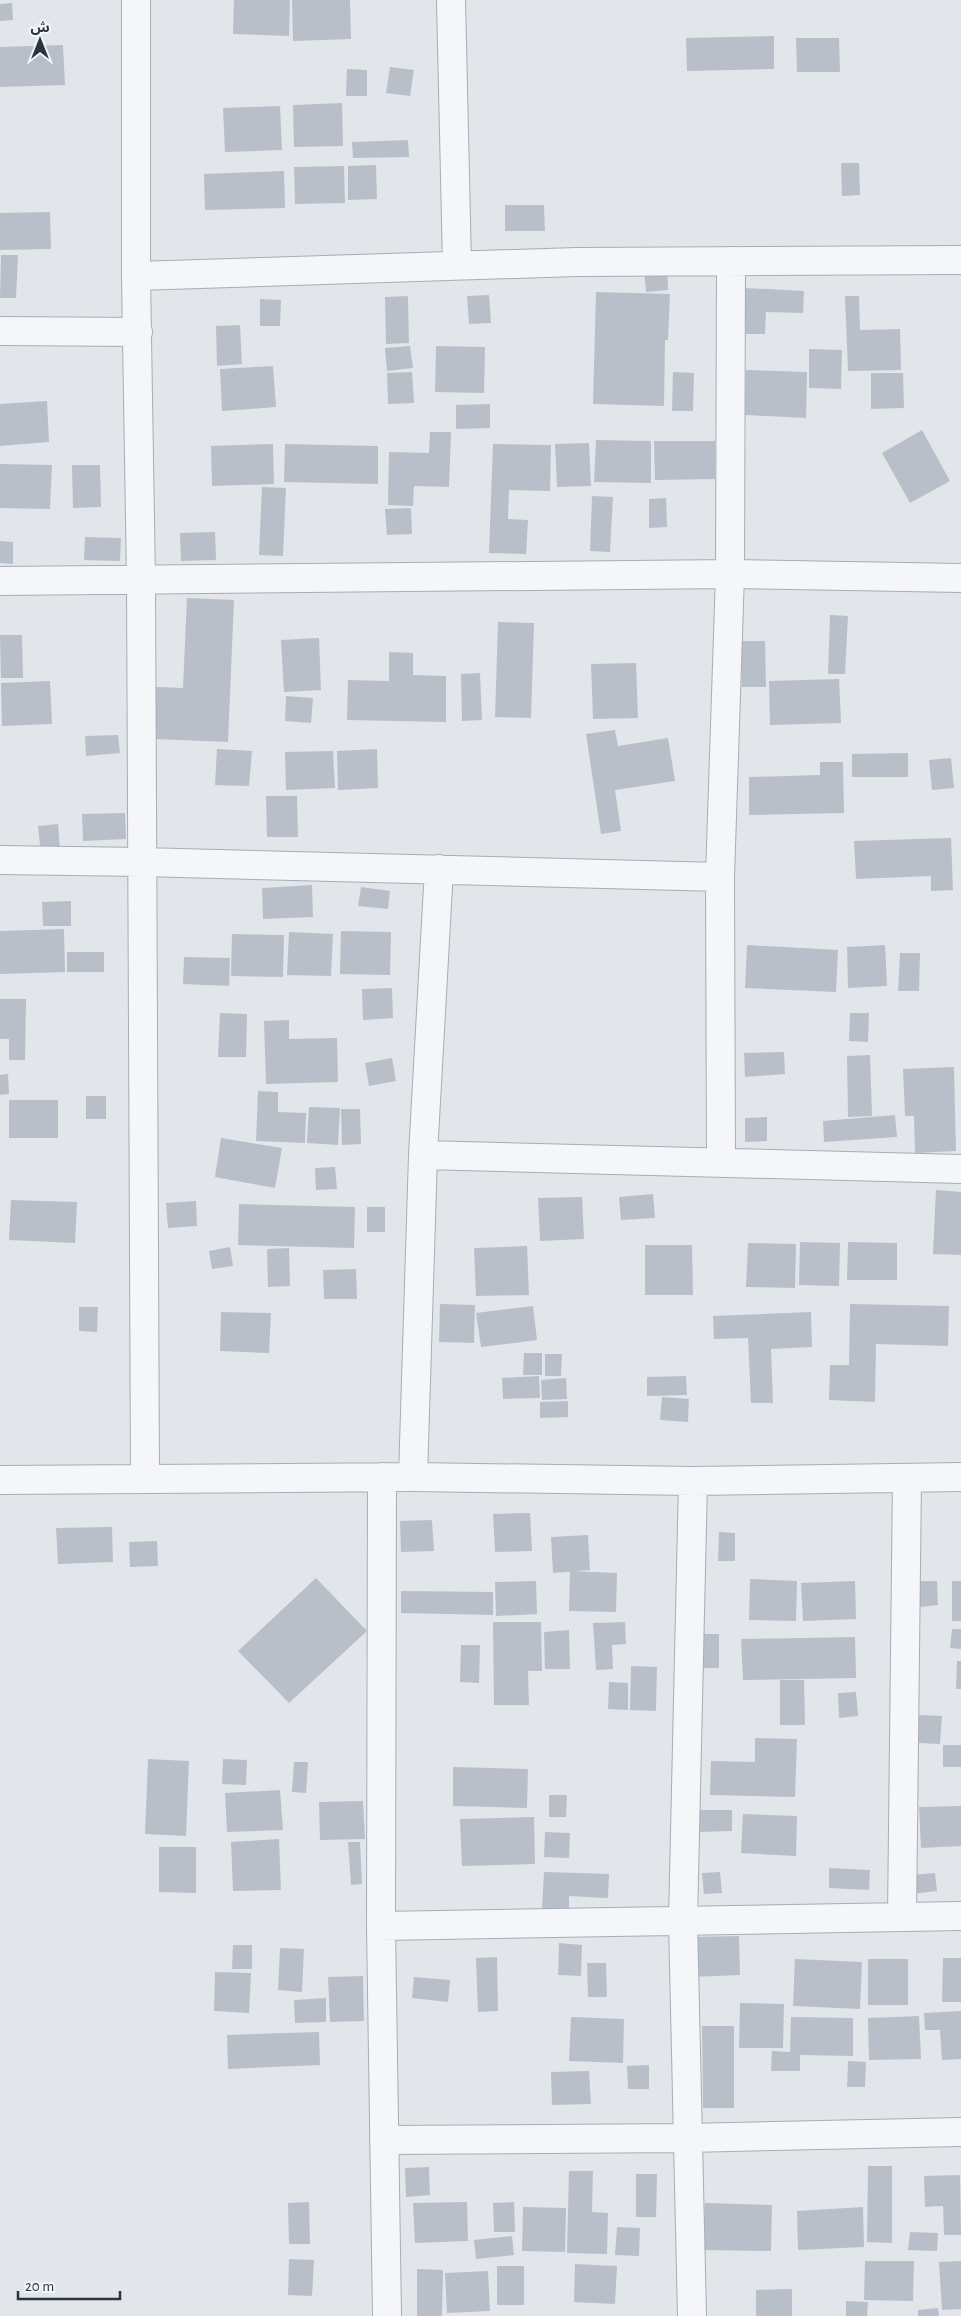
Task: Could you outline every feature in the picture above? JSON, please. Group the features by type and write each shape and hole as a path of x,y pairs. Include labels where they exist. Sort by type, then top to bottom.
{"street":[{"path":"136,0 136,276 140,580 145,1478"},
{"path":"451,0 457,265"},
{"path":"136,276 457,265 961,260"},
{"path":"721,1163 720,877 730,574 731,261"},
{"path":"0,331 138,332"},
{"path":"0,581 730,574 961,578"},
{"path":"0,860 720,877"},
{"path":"412,1477 423,1155 439,869"},
{"path":"423,1155 961,1168"},
{"path":"0,1480 412,1477 693,1481 961,1476"},
{"path":"382,1477 381,1926 387,2316"},
{"path":"902,1917 907,1478"},
{"path":"692,2316 683,1921 693,1481"},
{"path":"381,1926 961,1916"},
{"path":"384,2140 687,2138 961,2132"}],"building":[{"path":"234,0 290,0 289,36 233,34"},
{"path":"292,0 350,0 351,39 293,41"},
{"path":"12,3 13,20 0,21 0,4"},
{"path":"774,36 774,69 687,71 686,38"},
{"path":"796,38 839,38 840,72 797,72"},
{"path":"63,45 65,85 0,87 0,47"},
{"path":"390,67 414,70 410,96 386,93"},
{"path":"347,69 367,70 367,96 346,96"},
{"path":"342,103 343,146 294,147 293,105"},
{"path":"280,106 282,150 225,152 223,108"},
{"path":"408,140 409,157 353,158 352,142"},
{"path":"841,163 859,163 860,195 842,196"},
{"path":"376,165 377,199 348,200 348,166"},
{"path":"344,166 345,203 295,204 294,167"},
{"path":"284,171 285,208 205,210 204,174"},
{"path":"505,205 544,205 545,231 505,231"},
{"path":"50,212 51,249 0,250 0,213"},
{"path":"1,255 18,255 16,298 0,298"},
{"path":"667,267 668,290 646,292 644,269"},
{"path":"745,288 804,291 803,313 766,312 765,334 743,334"},
{"path":"596,292 670,294 668,340 665,340 664,406 593,404"},
{"path":"489,295 491,323 469,324 467,296"},
{"path":"408,296 409,343 386,344 385,297"},
{"path":"845,296 859,296 860,330 900,329 901,370 848,371"},
{"path":"260,299 281,300 280,326 260,326"},
{"path":"240,325 242,364 217,366 216,326"},
{"path":"410,346 413,368 387,371 385,348"},
{"path":"436,346 485,347 484,393 435,392"},
{"path":"809,349 842,350 841,389 809,388"},
{"path":"273,366 276,407 222,411 220,369"},
{"path":"746,370 807,372 806,418 745,415"},
{"path":"412,372 414,403 388,404 387,373"},
{"path":"673,372 694,373 693,411 672,411"},
{"path":"871,373 903,373 904,408 871,409"},
{"path":"47,401 49,442 0,446 0,404"},
{"path":"490,404 490,428 456,429 456,405"},
{"path":"922,430 950,481 910,503 882,453"},
{"path":"430,432 451,432 449,487 414,486 413,506 388,505 389,452 429,453"},
{"path":"596,440 651,441 651,483 594,482"},
{"path":"654,441 715,441 715,479 655,480"},
{"path":"589,443 591,486 557,487 555,444"},
{"path":"273,444 274,484 212,486 211,446"},
{"path":"285,444 378,446 378,484 284,482"},
{"path":"493,444 551,445 550,491 509,490 508,519 528,520 526,554 489,553"},
{"path":"0,464 52,465 50,509 0,508"},
{"path":"72,465 100,465 101,507 73,508"},
{"path":"262,487 286,488 283,556 259,555"},
{"path":"592,496 613,497 610,552 590,551"},
{"path":"666,498 667,527 649,528 649,499"},
{"path":"411,508 412,534 387,535 385,509"},
{"path":"215,532 216,560 181,561 180,533"},
{"path":"85,537 121,538 120,561 84,560"},
{"path":"0,541 13,542 13,564 0,563"},
{"path":"187,598 234,600 228,742 130,738 132,686 183,688"},
{"path":"830,615 848,616 845,674 828,674"},
{"path":"498,622 534,623 531,718 495,717"},
{"path":"0,635 22,635 23,678 1,678"},
{"path":"319,638 321,690 284,692 281,640"},
{"path":"741,641 765,641 766,687 742,687"},
{"path":"389,652 413,653 413,675 446,676 446,722 347,720 348,680 389,681"},
{"path":"636,663 638,718 593,719 591,664"},
{"path":"480,673 482,720 462,721 461,674"},
{"path":"839,679 841,723 770,725 769,681"},
{"path":"50,681 52,724 2,726 1,683"},
{"path":"286,696 313,698 311,723 285,721"},
{"path":"615,730 618,746 668,738 675,781 615,790 621,831 601,834 586,734"},
{"path":"118,735 120,753 86,756 85,736"},
{"path":"217,749 252,751 249,786 215,785"},
{"path":"377,749 378,788 338,790 337,751"},
{"path":"333,751 335,788 286,790 285,752"},
{"path":"908,753 908,777 852,777 852,754"},
{"path":"951,758 954,788 932,790 929,760"},
{"path":"820,762 843,762 844,813 749,815 749,777 820,775"},
{"path":"266,796 297,796 298,837 267,837"},
{"path":"125,813 126,839 83,841 82,814"},
{"path":"58,824 60,851 41,854 38,826"},
{"path":"951,838 953,890 931,891 931,876 856,879 854,841"},
{"path":"312,885 313,917 263,919 262,888"},
{"path":"361,887 390,891 388,909 358,906"},
{"path":"71,901 71,926 43,926 42,902"},
{"path":"64,929 65,972 0,974 0,931"},
{"path":"341,931 391,932 390,975 340,974"},
{"path":"289,932 333,934 331,976 287,975"},
{"path":"232,934 284,935 283,977 231,976"},
{"path":"747,945 838,950 836,992 745,988"},
{"path":"885,945 887,986 848,988 847,947"},
{"path":"67,952 104,952 104,972 67,972"},
{"path":"900,953 920,953 919,991 898,991"},
{"path":"184,957 230,958 229,986 183,984"},
{"path":"392,988 393,1018 363,1020 362,989"},
{"path":"0,999 26,999 25,1060 9,1060 9,1039 0,1039"},
{"path":"220,1013 247,1014 246,1057 218,1057"},
{"path":"850,1013 869,1013 868,1042 849,1041"},
{"path":"289,1020 289,1039 337,1038 338,1082 266,1084 264,1021"},
{"path":"784,1052 785,1074 745,1077 744,1053"},
{"path":"870,1055 872,1116 848,1117 847,1056"},
{"path":"392,1058 396,1081 369,1086 365,1063"},
{"path":"954,1067 956,1151 915,1153 914,1116 905,1116 903,1069"},
{"path":"8,1074 9,1094 0,1095 0,1075"},
{"path":"258,1091 278,1092 278,1112 306,1113 305,1143 256,1141"},
{"path":"86,1096 106,1096 106,1119 86,1119"},
{"path":"9,1100 58,1100 58,1138 9,1138"},
{"path":"309,1107 340,1108 338,1145 307,1143"},
{"path":"341,1109 360,1109 361,1144 342,1145"},
{"path":"895,1115 897,1137 824,1142 823,1121"},
{"path":"767,1117 767,1141 745,1142 745,1118"},
{"path":"221,1138 282,1148 275,1188 215,1177"},
{"path":"335,1167 337,1189 316,1190 315,1168"},
{"path":"936,1190 961,1192 961,1255 933,1254"},
{"path":"653,1194 655,1218 621,1220 619,1197"},
{"path":"582,1197 584,1239 540,1241 538,1198"},
{"path":"11,1200 77,1202 75,1243 9,1240"},
{"path":"196,1201 197,1226 168,1228 166,1203"},
{"path":"239,1204 355,1207 354,1248 238,1245"},
{"path":"367,1207 385,1207 385,1232 367,1232"},
{"path":"800,1242 840,1243 839,1286 799,1285"},
{"path":"848,1242 897,1243 897,1280 847,1280"},
{"path":"748,1243 796,1244 795,1288 746,1287"},
{"path":"645,1245 692,1245 693,1295 645,1295"},
{"path":"527,1246 529,1295 476,1296 474,1248"},
{"path":"230,1247 233,1266 212,1269 209,1251"},
{"path":"289,1248 290,1286 268,1287 267,1249"},
{"path":"356,1269 357,1299 324,1299 323,1270"},
{"path":"440,1304 475,1305 474,1343 439,1342"},
{"path":"850,1304 949,1306 948,1346 876,1344 875,1402 829,1400 830,1365 849,1365"},
{"path":"533,1306 537,1340 481,1347 476,1313"},
{"path":"79,1307 98,1307 97,1332 79,1331"},
{"path":"221,1312 271,1313 269,1353 220,1351"},
{"path":"811,1312 812,1347 771,1349 773,1403 751,1403 748,1338 714,1339 713,1316"},
{"path":"524,1353 542,1353 542,1375 523,1375"},
{"path":"545,1354 562,1354 561,1376 545,1376"},
{"path":"539,1376 540,1398 503,1399 502,1378"},
{"path":"686,1376 687,1395 647,1396 647,1377"},
{"path":"566,1378 567,1399 542,1400 541,1380"},
{"path":"662,1397 689,1399 688,1422 660,1420"},
{"path":"568,1401 568,1417 540,1418 540,1402"},
{"path":"530,1513 532,1551 495,1552 493,1514"},
{"path":"432,1520 434,1551 401,1552 400,1521"},
{"path":"112,1527 113,1562 58,1564 56,1528"},
{"path":"719,1532 735,1533 735,1561 718,1561"},
{"path":"588,1535 590,1570 553,1573 551,1537"},
{"path":"157,1541 158,1566 130,1567 129,1542"},
{"path":"570,1571 617,1573 616,1612 569,1611"},
{"path":"316,1578 367,1631 289,1703 238,1651"},
{"path":"750,1579 797,1581 796,1621 749,1620"},
{"path":"536,1581 537,1614 496,1616 495,1582"},
{"path":"855,1581 856,1619 803,1621 801,1583"},
{"path":"918,1581 937,1581 938,1605 920,1607"},
{"path":"952,1581 961,1581 961,1621 952,1621"},
{"path":"401,1591 493,1592 493,1615 401,1613"},
{"path":"493,1622 541,1622 542,1671 528,1671 529,1705 494,1705"},
{"path":"625,1622 626,1644 612,1645 613,1669 596,1670 593,1623"},
{"path":"952,1629 961,1629 961,1649 950,1648"},
{"path":"569,1630 570,1669 545,1669 544,1632"},
{"path":"699,1634 719,1634 719,1668 699,1668"},
{"path":"855,1637 856,1678 743,1680 741,1639"},
{"path":"461,1645 480,1645 479,1683 460,1682"},
{"path":"957,1661 961,1661 961,1689 956,1689"},
{"path":"631,1666 657,1667 656,1711 630,1710"},
{"path":"780,1680 804,1680 805,1725 780,1725"},
{"path":"609,1682 628,1683 628,1710 608,1709"},
{"path":"856,1692 858,1716 839,1718 838,1693"},
{"path":"919,1715 942,1716 940,1744 918,1743"},
{"path":"755,1738 797,1739 795,1797 710,1795 711,1761 755,1762"},
{"path":"943,1745 961,1745 961,1767 943,1767"},
{"path":"148,1759 189,1761 186,1836 145,1834"},
{"path":"223,1759 247,1760 246,1785 222,1784"},
{"path":"294,1762 308,1762 306,1793 292,1792"},
{"path":"453,1767 528,1769 527,1808 453,1806"},
{"path":"280,1790 283,1830 227,1832 225,1793"},
{"path":"549,1795 567,1795 566,1817 549,1817"},
{"path":"363,1801 365,1839 320,1840 319,1802"},
{"path":"961,1806 961,1846 921,1848 919,1807"},
{"path":"698,1810 732,1810 732,1831 698,1832"},
{"path":"743,1814 797,1816 796,1856 741,1853"},
{"path":"534,1817 535,1864 462,1866 460,1819"},
{"path":"545,1832 570,1833 569,1858 544,1857"},
{"path":"279,1839 281,1890 233,1891 231,1842"},
{"path":"348,1842 360,1842 362,1884 351,1885"},
{"path":"159,1847 196,1847 196,1893 159,1892"},
{"path":"829,1868 870,1870 869,1890 829,1888"},
{"path":"544,1872 609,1874 608,1898 569,1896 569,1911 542,1910"},
{"path":"720,1872 722,1893 704,1894 702,1873"},
{"path":"935,1873 937,1891 911,1894 910,1875"},
{"path":"739,1936 740,1975 692,1977 690,1937"},
{"path":"559,1943 582,1945 581,1976 558,1975"},
{"path":"233,1945 252,1945 252,1969 232,1969"},
{"path":"280,1948 304,1949 302,1992 278,1990"},
{"path":"497,1957 498,2011 478,2012 476,1958"},
{"path":"943,1958 961,1958 961,2002 942,2002"},
{"path":"795,1959 862,1962 860,2009 793,2006"},
{"path":"868,1959 908,1959 908,2005 868,2005"},
{"path":"587,1963 606,1963 607,1997 588,1997"},
{"path":"215,1972 251,1973 249,2013 214,2011"},
{"path":"363,1976 364,2021 330,2022 328,1977"},
{"path":"414,1977 450,1980 448,2002 412,1998"},
{"path":"326,1998 326,2022 295,2023 294,2000"},
{"path":"740,2003 784,2004 783,2048 739,2048"},
{"path":"961,2011 961,2059 942,2060 940,2030 925,2030 924,2013"},
{"path":"919,2016 921,2059 869,2060 868,2018"},
{"path":"571,2017 624,2019 623,2063 569,2061"},
{"path":"791,2017 853,2018 853,2056 800,2055 800,2071 771,2071 772,2051 790,2052"},
{"path":"702,2026 734,2026 734,2108 703,2108"},
{"path":"319,2032 320,2065 228,2069 227,2035"},
{"path":"848,2061 866,2062 865,2087 847,2087"},
{"path":"649,2065 649,2089 628,2089 627,2066"},
{"path":"589,2071 591,2104 552,2105 551,2072"},
{"path":"868,2166 892,2166 892,2243 867,2242"},
{"path":"429,2167 430,2195 406,2197 405,2168"},
{"path":"569,2171 593,2171 592,2212 608,2213 607,2254 567,2253"},
{"path":"636,2174 657,2174 656,2217 636,2217"},
{"path":"960,2175 961,2235 944,2235 943,2206 925,2207 924,2176"},
{"path":"309,2202 310,2244 289,2244 288,2203"},
{"path":"467,2202 468,2241 415,2243 413,2203"},
{"path":"514,2202 515,2232 494,2232 493,2203"},
{"path":"705,2203 772,2205 771,2251 703,2250"},
{"path":"523,2207 566,2208 565,2252 522,2251"},
{"path":"863,2207 864,2247 798,2250 797,2211"},
{"path":"617,2227 640,2228 639,2256 615,2255"},
{"path":"910,2232 938,2233 937,2251 908,2250"},
{"path":"512,2236 514,2255 476,2259 474,2240"},
{"path":"289,2259 314,2260 312,2296 288,2295"},
{"path":"865,2261 914,2261 913,2301 864,2300"},
{"path":"961,2261 961,2309 942,2310 939,2262"},
{"path":"575,2264 617,2266 615,2304 574,2302"},
{"path":"497,2266 524,2266 524,2305 497,2305"},
{"path":"417,2269 443,2270 442,2316 417,2316"},
{"path":"488,2271 490,2311 447,2313 445,2273"},
{"path":"792,2289 792,2316 756,2316 756,2290"},
{"path":"846,2301 868,2302 867,2316 846,2316"},
{"path":"938,2308 939,2316 918,2316 918,2310"}]}
